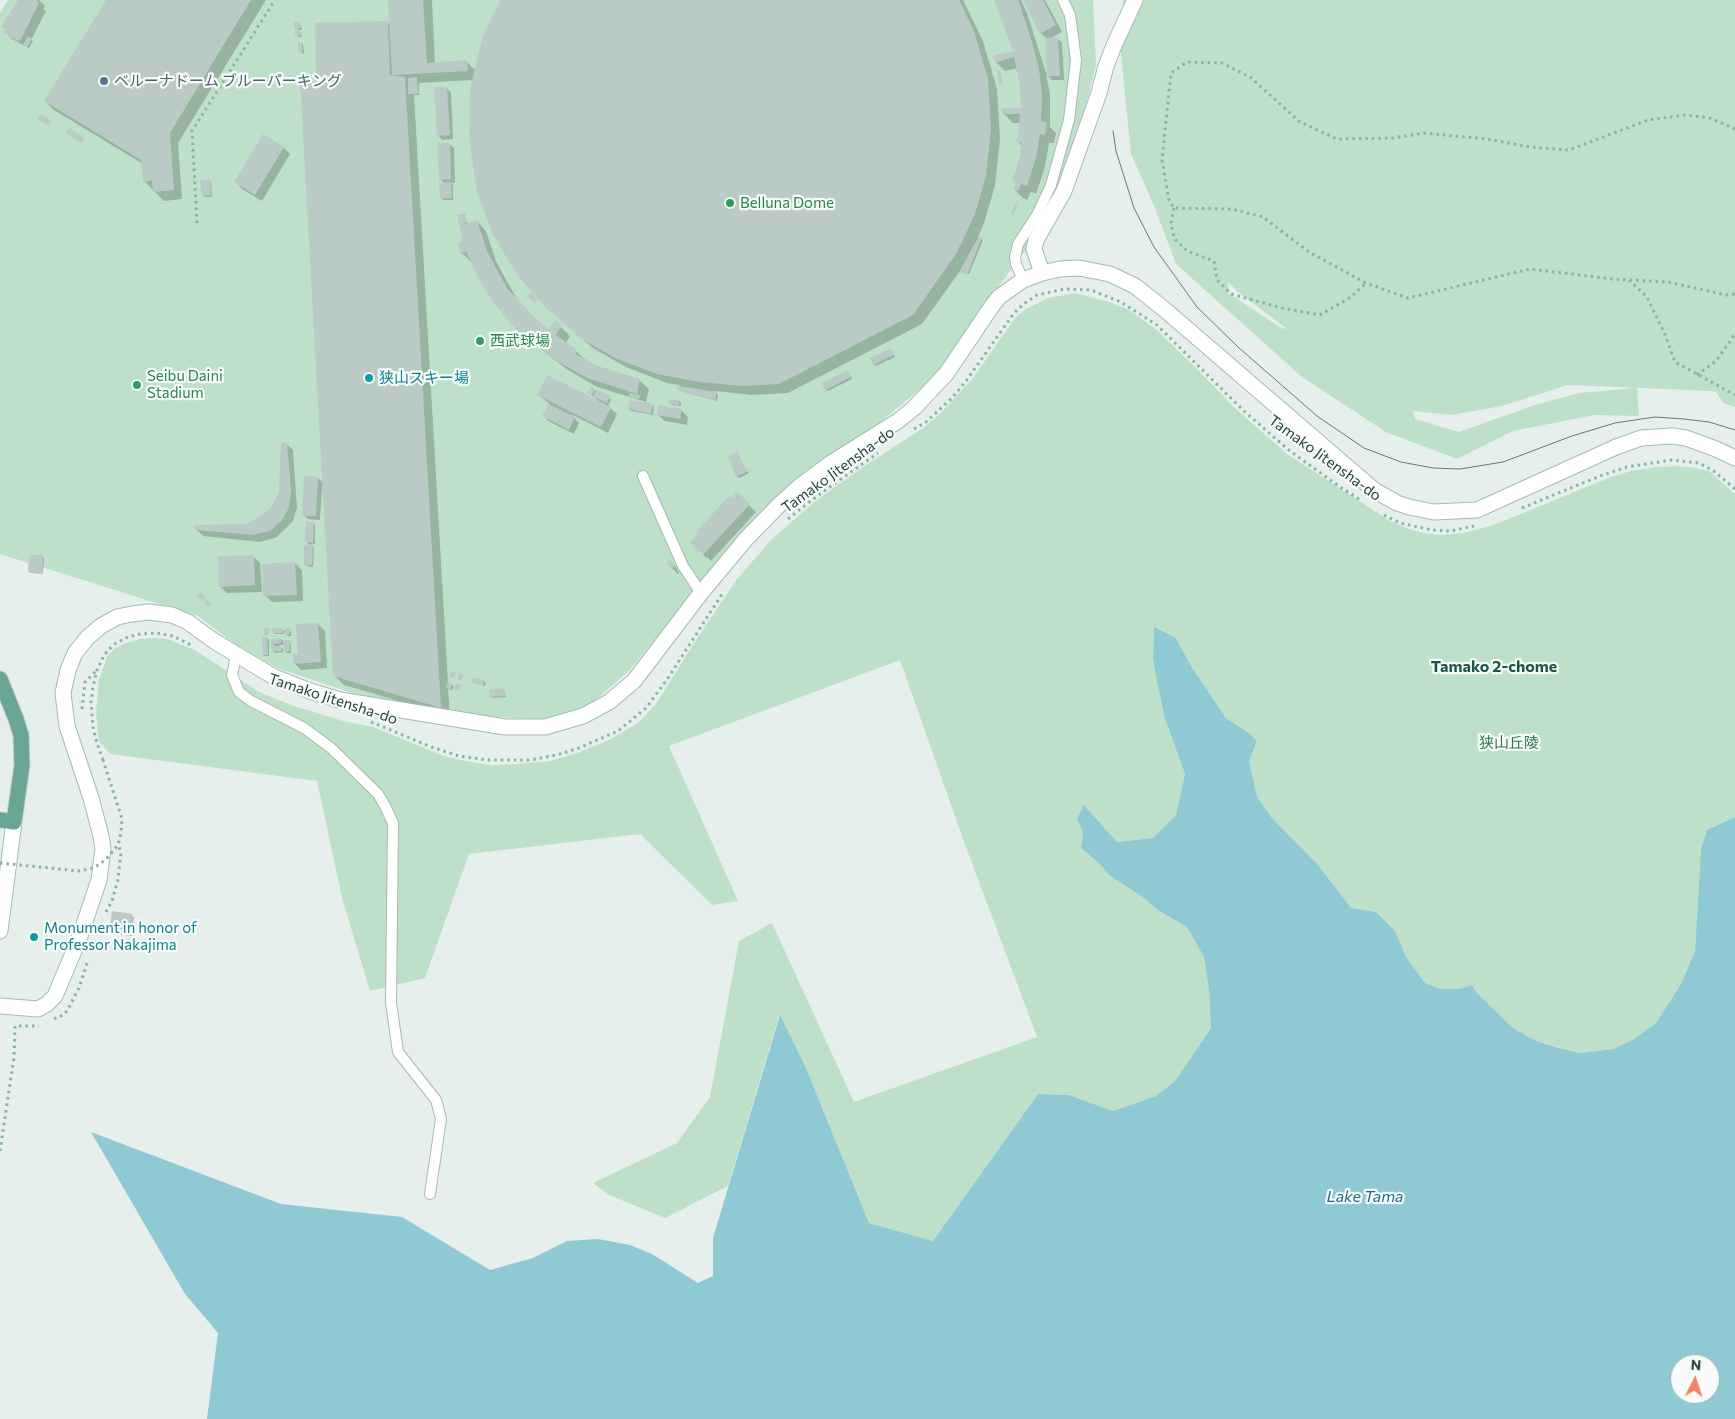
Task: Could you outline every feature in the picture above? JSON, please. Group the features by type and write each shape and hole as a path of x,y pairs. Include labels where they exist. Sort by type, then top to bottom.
{"main road":[{"path":"0,679 21,735 22,765 20,782 7,821"}],"street":[{"path":"1042,273 1034,250 1036,240 1064,191 1099,93 1106,66 1135,0"},
{"path":"0,1006 38,1009 55,996 79,939 99,880 103,849 101,836 97,818 70,736 65,716 63,693 68,670 75,653 93,632 108,621 132,614 149,612 172,615 188,622 236,656 274,677 333,698 496,726 545,727 583,716 597,710 622,692 644,668 701,593 760,523 800,486 831,463 898,421 914,408 946,374 999,298 1023,280 1042,273 1060,269 1087,270 1110,274 1135,286 1374,490 1409,507 1449,512 1477,510 1608,450 1641,438 1672,436 1686,438 1735,458"},
{"path":"0,930 7,821"}],"lane":[{"path":"1023,280 1016,264 1018,244 1037,215 1051,185 1068,120 1076,60 1070,15 1063,0"},
{"path":"643,476 683,566 701,593"},
{"path":"236,656 232,675 239,692 251,701 298,724 331,748 378,794 393,823 391,1003 398,1052 425,1089 436,1100 441,1119 430,1194"}],"path":[{"path":"197,223 192,131 275,0"},
{"path":"1366,283 1351,297 1320,315 1282,308 1231,294 1217,280 1214,261 1187,252 1174,238 1171,224 1174,208 1169,200 1162,160 1171,73 1187,62 1222,63 1250,77 1300,122 1337,139 1393,138 1424,133 1487,139 1530,147 1569,150 1648,120 1685,115 1710,118 1735,129"},
{"path":"1174,208 1231,209 1263,217 1308,252 1366,283 1408,298 1530,269 1629,280 1668,282 1726,295 1735,294"},
{"path":"1629,280 1647,297 1664,332 1675,362 1735,394"},
{"name":"Tamako Jitensha-do","path":"909,433 926,422 952,398 1014,313 1025,303 1037,295 1064,289 1091,290 1121,302 1157,325 1245,412 1290,451 1340,488 1365,503"},
{"path":"1697,375 1716,361 1735,334"},
{"name":"Tamako Jitensha-do","path":"786,522 817,496 885,449"},
{"path":"1514,512 1600,476 1627,467 1672,460 1698,463 1715,472 1735,489"},
{"name":"Tamako Jitensha-do","path":"1381,513 1400,523 1432,530 1450,531 1480,525"},
{"name":"Tamako Jitensha-do","path":"368,721 442,751 459,756 487,760 530,760 579,748 618,731 646,708 668,678 729,584"},
{"path":"82,716 81,703 85,682 96,670 108,650 116,643 140,634 156,633 173,636 201,651"},
{"path":"0,863 79,871 100,864 111,854 120,839 122,819 97,743 92,716 93,686 96,670"},
{"path":"0,1151 14,1057 15,1026"}],"green space":[{"name":"西武球場","path":"8,0 1093,0 1096,64 1077,143 1028,247 984,306 936,376 878,424 816,466 759,515 712,569 630,670 591,704 545,720 468,715 355,694 277,668 235,644 198,616 0,554 0,13"},
{"path":"1123,0 1735,0 1735,407 1723,403 1716,392 1711,391 1568,385 1502,406 1451,415 1413,411 1415,419 1459,432 1535,405 1579,393 1637,388 1639,416 1594,415 1513,431 1457,459 1386,432 1302,377 1176,264 1155,208 1131,154 1120,44","holes":["1228,282 1288,330 1280,327 1228,293"]},
{"name":"狭山丘陵","path":"1074,293 1110,302 1129,310 1157,330 1234,407 1287,454 1390,521 1409,529 1423,533 1443,535 1463,533 1491,526 1611,477 1655,467 1678,466 1709,471 1735,494 1735,817 1707,830 1701,850 1695,951 1681,984 1656,1023 1634,1039 1614,1049 1580,1053 1536,1041 1513,1028 1477,993 1472,985 1459,989 1440,989 1425,983 1406,957 1394,931 1376,912 1351,908 1319,866 1272,818 1256,797 1249,762 1257,741 1249,733 1226,718 1191,666 1176,638 1154,628 1153,659 1157,682 1165,719 1185,774 1176,815 1153,838 1117,842 1085,806 1077,819 1083,833 1081,848 1099,863 1109,875 1144,898 1159,911 1187,927 1204,957 1209,990 1211,1028 1175,1081 1156,1096 1113,1111 1069,1095 1038,1094 933,1241 869,1223 806,1068 779,1016 728,1186 665,1218 609,1195 593,1183 677,1143 710,1097 739,941 772,923 854,1102 1037,1037 964,842 900,660 669,746 738,901 712,905 640,834 469,854 425,978 370,991 342,898 317,781 110,754 99,741 96,713 99,679 107,657 114,649 124,644 140,639 155,638 167,639 195,650 259,692 291,705 343,721 373,727 444,756 465,761 491,765 550,761 580,752 611,739 639,722 656,704 737,579 772,539 813,503 863,467 923,428 941,413 972,379 1016,317 1026,309 1048,298"}],"water":[{"name":"Lake Tama","path":"1154,627 1176,638 1191,666 1226,718 1249,733 1257,741 1249,762 1257,797 1272,818 1319,866 1351,908 1376,912 1395,931 1406,957 1425,983 1440,989 1459,989 1472,985 1477,993 1513,1028 1536,1041 1580,1053 1614,1049 1634,1039 1656,1023 1681,984 1695,951 1701,849 1707,830 1735,817 1735,1419 207,1419 218,1333 185,1294 91,1132 281,1204 402,1217 490,1270 533,1258 567,1241 598,1239 630,1245 652,1254 698,1283 713,1276 713,1238 780,1015 806,1068 869,1223 933,1241 1038,1094 1069,1095 1113,1111 1156,1096 1175,1081 1211,1028 1209,990 1204,957 1187,927 1159,911 1144,898 1109,875 1099,863 1081,848 1083,833 1077,819 1084,805 1117,842 1153,838 1176,815 1185,774 1165,719 1153,659"}],"building":[{"path":"18,0 38,0 37,2 39,3 20,41 4,33 6,30 1,27"},
{"path":"106,0 251,0 170,133 174,190 153,192 152,181 143,182 141,160 44,101"},
{"path":"388,0 423,0 427,63 467,60 468,71 392,75"},
{"name":"Belluna Dome","path":"500,0 959,0 974,31 988,79 991,129 986,176 975,214 956,254 913,315 779,384 742,386 699,382 657,374 615,358 582,339 545,307 518,276 493,235 477,192 469,139 470,88 483,35"},
{"path":"994,0 1018,0 1019,2 1039,69 1042,96 1041,121 1047,122 1045,135 1040,134 1036,158 1027,186 1021,184 1018,191 1013,189 1016,181 1012,180 1019,162 1022,143 1017,143 1020,114 1002,114 1002,108 1021,108 1020,86 1014,57 995,63 993,56 1013,51"},
{"path":"1023,0 1043,0 1056,25 1040,34"},
{"name":"狭山スキー場","path":"388,21 390,75 405,77 441,708 333,676 300,81 316,81 315,23"},
{"path":"294,22 300,22 300,29 294,29"},
{"path":"295,31 300,31 300,36 295,36"},
{"path":"28,36 32,39 27,47 23,44"},
{"path":"1058,37 1060,76 1047,76 1045,38"},
{"path":"298,42 302,42 302,53 298,53"},
{"path":"1000,70 1003,84 999,85 997,71"},
{"path":"417,77 418,94 408,94 408,78"},
{"path":"434,87 447,87 450,135 437,136"},
{"path":"40,114 52,121 49,126 38,119"},
{"path":"69,128 84,138 81,143 66,133"},
{"path":"263,134 284,147 255,195 234,182"},
{"path":"437,143 450,143 451,179 439,180"},
{"path":"210,179 211,195 202,196 200,180"},
{"path":"451,182 452,198 440,199 439,183"},
{"path":"1016,203 1018,204 1013,215 1011,214"},
{"path":"465,213 467,222 462,225 477,220 487,251 507,288 531,314 548,329 556,320 562,326 556,335 577,350 575,354 598,366 640,379 637,394 587,378 557,361 513,326 492,301 466,252 461,254 457,243 462,240 457,215"},
{"path":"979,236 982,237 967,275 959,272"},
{"path":"531,292 538,301 535,304 527,295"},
{"path":"891,348 894,355 873,365 870,358"},
{"path":"847,370 851,377 825,390 822,383"},
{"path":"547,375 611,407 601,427 537,395"},
{"path":"591,386 595,389 592,395 587,393"},
{"path":"678,386 717,392 715,400 678,390"},
{"path":"596,389 610,396 607,403 593,397"},
{"path":"629,393 640,395 639,399 629,397"},
{"path":"669,399 680,400 679,405 669,404"},
{"path":"630,400 653,404 651,414 628,409"},
{"path":"549,404 575,417 569,430 542,416"},
{"path":"658,405 682,409 680,419 657,415"},
{"path":"281,442 287,442 291,491 289,508 282,520 270,531 253,535 195,530 195,525 246,524 261,516 272,506 279,491"},
{"path":"738,452 748,471 736,477 728,456"},
{"path":"304,476 318,477 316,516 302,516"},
{"path":"737,492 750,504 703,555 690,542 698,534 696,532 729,496 731,498"},
{"path":"306,522 314,522 313,543 305,542"},
{"path":"304,545 313,545 312,565 304,565"},
{"path":"29,555 43,555 42,573 28,572"},
{"path":"254,555 255,585 219,587 218,556"},
{"path":"671,560 674,567 670,568 667,562"},
{"path":"295,562 297,595 263,596 262,564"},
{"path":"200,592 206,597 202,601 196,596"},
{"path":"206,599 211,604 208,607 203,602"},
{"path":"318,623 321,662 293,664 293,654 298,654 296,624"},
{"path":"264,628 269,628 269,635 264,635"},
{"path":"272,628 282,628 283,633 272,633"},
{"path":"285,628 290,628 290,634 285,635"},
{"path":"262,637 267,637 268,655 262,655"},
{"path":"281,638 281,643 271,644 271,639"},
{"path":"283,640 290,640 290,651 284,652"},
{"path":"271,646 281,646 282,651 272,651"},
{"path":"451,671 456,672 454,678 449,677"},
{"path":"459,673 464,674 462,681 457,679"},
{"path":"473,678 484,680 483,685 472,683"},
{"path":"448,681 452,683 450,689 446,688"},
{"path":"456,683 461,684 459,691 454,690"},
{"path":"504,688 505,696 490,697 489,690"},
{"path":"112,911 132,914 130,935 109,932"}],"tram line":[{"path":"1113,131 1116,151 1134,208 1154,247 1197,307 1238,347 1317,416 1364,448 1401,462 1433,468 1460,469 1503,462 1572,436 1615,423 1655,417 1709,422 1735,430"}],"place":[{"name":"ベルーナドーム ブルーパーキング","path":"104,81"},
{"name":"Belluna Dome","path":"730,203"},
{"name":"西武球場","path":"480,341"},
{"name":"狭山スキー場","path":"369,378"},
{"name":"Seibu Daini Stadium","path":"137,385"},
{"name":"Monument in honor of Professor Nakajima","path":"34,937"}],"district":[{"name":"Tamako 2-chome","path":"1494,667"}]}
